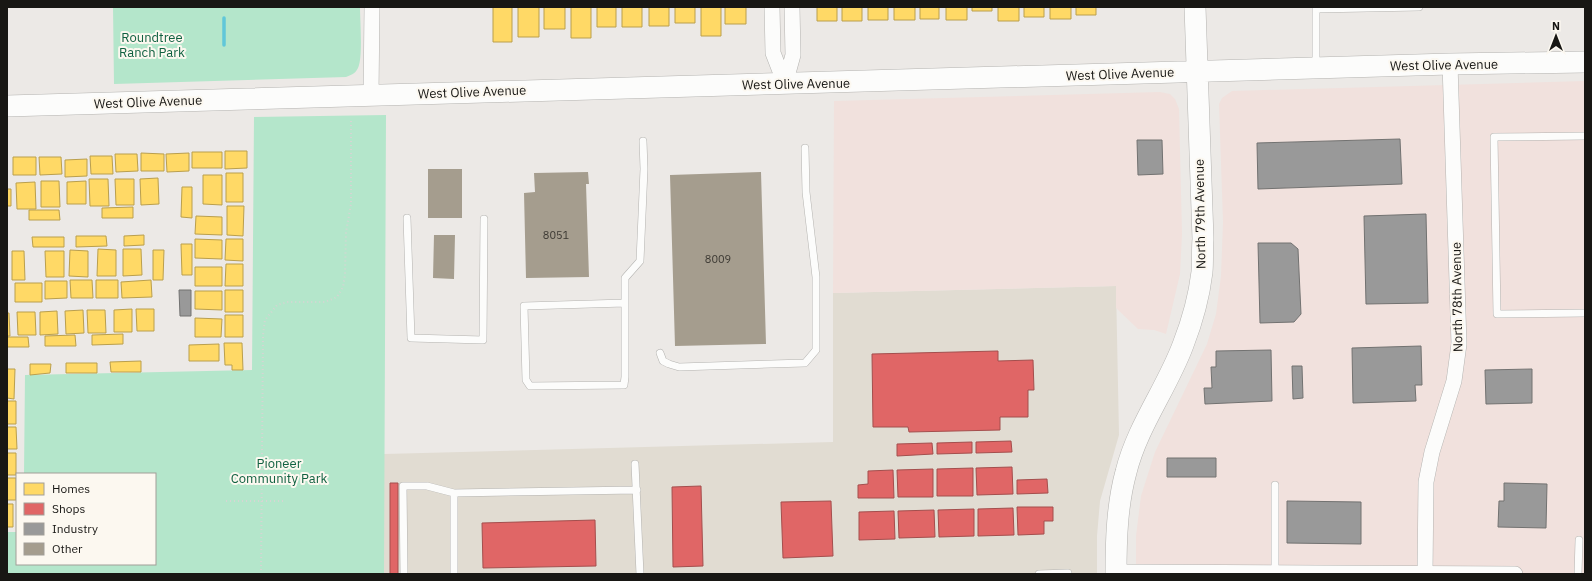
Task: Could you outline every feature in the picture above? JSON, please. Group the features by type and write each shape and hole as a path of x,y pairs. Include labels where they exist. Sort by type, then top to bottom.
{"main road":[{"name":"North 79th Avenue","path":"1116,573 1119,505 1126,471 1137,441 1183,346 1197,298 1202,272 1195,7"},
{"name":"West Olive Avenue","path":"7,106 1450,64 1585,62"}],"street":[{"path":"371,95 372,7"},
{"path":"772,7 773,53 785,84"},
{"path":"785,84 793,55 792,7"},
{"name":"North 78th Avenue","path":"1425,574 1426,482 1432,452 1454,381 1459,344 1450,64"},
{"path":"1116,573 1275,572 1515,574"}],"lane":[{"path":"1316,68 1316,8 1419,7"},
{"path":"1585,136 1494,137 1497,314 1585,313"},
{"path":"626,303 524,306 526,380 530,386 624,385 626,377 626,303 625,278 640,261 644,169 643,141"},
{"path":"660,353 663,361 679,367 805,363 812,357 816,350 816,277 806,192 805,148"},
{"path":"407,218 411,338 483,340 484,219"},
{"path":"635,464 640,574"},
{"path":"1275,485 1275,572"},
{"path":"404,574 403,486 427,486 454,493 637,490"},
{"path":"454,493 454,574"},
{"path":"1578,574 1579,540"},
{"path":"1039,574 1068,573"}],"path":[{"path":"261,574 263,335 265,320 278,306 288,302 325,302 337,297 343,287 345,274 346,232 351,204 351,121"},
{"path":"226,501 283,501"}],"shaded area":[{"path":"1585,81 1585,574 1136,574 1136,536 1141,496 1155,452 1207,344 1216,314 1221,276 1223,222 1219,104 1222,98 1232,91"},
{"path":"1160,92 1170,94 1175,99 1179,109 1182,234 1180,274 1166,334 1154,330 1138,329 1116,308 1116,286 833,293 834,101"},
{"path":"1116,286 1119,435 1100,501 1097,536 1097,574 384,574 384,454 833,442 833,293"}],"green space":[{"name":"Roundtree Ranch Park","path":"113,7 360,7 360,63 356,72 346,77 114,84"},
{"name":"Pioneer Community Park","path":"386,115 384,574 7,574 7,532 16,532 16,565 156,565 156,473 24,473 25,375 252,370 254,117"}],"building: Homes":[{"path":"493,7 512,7 512,42 493,42"},
{"path":"518,7 539,7 539,37 518,37"},
{"path":"544,7 565,7 565,29 544,29"},
{"path":"571,7 591,7 591,38 571,38"},
{"path":"597,7 616,7 616,27 597,27"},
{"path":"622,7 642,7 642,27 622,27"},
{"path":"649,7 669,7 669,26 649,26"},
{"path":"675,7 695,7 695,23 675,23"},
{"path":"701,7 721,7 721,36 701,36"},
{"path":"725,7 746,7 746,24 725,24"},
{"path":"817,7 837,7 837,21 817,21"},
{"path":"842,7 862,7 862,21 842,21"},
{"path":"868,7 888,7 888,20 868,20"},
{"path":"894,7 915,7 915,20 894,20"},
{"path":"920,7 939,7 939,19 920,19"},
{"path":"946,7 967,7 967,20 946,20"},
{"path":"972,7 992,7 992,11 972,11"},
{"path":"998,7 1019,7 1019,21 998,21"},
{"path":"1024,7 1044,7 1044,17 1024,17"},
{"path":"1050,7 1071,7 1071,19 1050,19"},
{"path":"1076,7 1096,7 1096,15 1076,15"},
{"path":"225,151 247,151 247,168 225,169"},
{"path":"192,152 222,152 222,168 192,168"},
{"path":"141,153 164,154 164,171 141,171"},
{"path":"189,153 189,171 167,172 166,154"},
{"path":"115,154 137,154 138,171 116,172"},
{"path":"90,156 112,156 113,174 91,174"},
{"path":"13,157 36,157 36,175 13,175"},
{"path":"39,157 61,157 62,174 40,175"},
{"path":"87,159 87,176 65,177 65,160"},
{"path":"226,173 243,173 243,202 226,202"},
{"path":"203,175 222,175 222,205 203,204"},
{"path":"158,178 159,204 141,205 140,179"},
{"path":"89,179 108,179 109,206 90,206"},
{"path":"115,179 134,179 134,205 116,205"},
{"path":"41,181 59,181 60,207 41,207"},
{"path":"86,181 86,204 67,204 67,182"},
{"path":"35,182 36,209 17,209 16,183"},
{"path":"182,187 192,187 192,218 181,217"},
{"path":"7,189 11,189 11,206 7,206"},
{"path":"227,206 244,206 243,236 227,235"},
{"path":"133,207 133,218 102,218 102,208"},
{"path":"29,210 59,210 60,220 29,220"},
{"path":"196,216 222,217 222,235 195,234"},
{"path":"144,235 144,245 124,246 124,236"},
{"path":"76,236 106,236 107,246 76,247"},
{"path":"32,237 64,237 64,247 33,247"},
{"path":"195,239 222,240 222,259 195,258"},
{"path":"226,239 243,239 243,261 225,260"},
{"path":"181,244 192,244 192,275 182,275"},
{"path":"98,249 116,250 116,276 97,276"},
{"path":"123,249 141,249 142,275 123,276"},
{"path":"70,250 88,251 88,277 69,276"},
{"path":"153,250 164,250 163,280 153,280"},
{"path":"12,251 24,251 25,280 12,280"},
{"path":"45,251 64,251 64,277 46,277"},
{"path":"226,264 243,264 243,286 225,286"},
{"path":"195,267 222,267 222,286 195,286"},
{"path":"70,280 92,280 93,298 71,298"},
{"path":"96,280 118,280 118,298 96,298"},
{"path":"151,280 152,297 122,298 121,282"},
{"path":"45,281 67,281 67,298 45,299"},
{"path":"15,283 42,283 42,302 15,302"},
{"path":"225,290 243,290 243,312 225,312"},
{"path":"195,291 222,291 222,310 195,309"},
{"path":"132,309 132,332 114,332 114,310"},
{"path":"136,309 154,309 154,331 137,331"},
{"path":"83,310 84,333 66,334 65,311"},
{"path":"87,310 105,310 106,333 88,333"},
{"path":"57,311 58,334 40,335 40,312"},
{"path":"17,312 35,312 36,335 18,335"},
{"path":"7,313 9,313 10,336 7,336"},
{"path":"225,315 243,315 243,337 225,337"},
{"path":"195,318 222,319 221,337 195,337"},
{"path":"123,334 123,344 92,345 92,335"},
{"path":"75,335 76,346 45,346 45,336"},
{"path":"7,337 28,337 29,347 7,347"},
{"path":"224,343 242,343 243,370 232,370 232,365 225,365"},
{"path":"219,344 219,361 189,361 189,345"},
{"path":"141,361 141,372 111,372 110,362"},
{"path":"66,363 97,363 97,373 66,373"},
{"path":"30,364 51,364 50,373 30,375"},
{"path":"7,369 15,369 14,399 7,398"},
{"path":"7,401 16,401 16,424 7,424"},
{"path":"7,427 16,427 17,449 7,449"},
{"path":"7,453 16,453 16,475 7,475"},
{"path":"7,478 16,478 16,500 7,500"},
{"path":"7,504 13,504 13,527 7,527"}],"building: Shops":[{"path":"998,351 998,361 1033,360 1034,390 1028,390 1028,417 1000,417 1000,430 909,432 908,427 873,427 872,354"},
{"path":"1011,441 1012,452 976,453 976,442"},
{"path":"972,442 972,453 937,454 937,443"},
{"path":"932,443 933,454 897,456 897,444"},
{"path":"1012,467 1013,494 977,495 976,468"},
{"path":"973,468 973,496 937,496 937,469"},
{"path":"933,469 933,497 898,497 897,470"},
{"path":"893,470 894,498 858,498 858,485 868,484 868,471"},
{"path":"1047,479 1048,493 1017,494 1017,480"},
{"path":"390,483 398,483 398,574 390,574"},
{"path":"701,486 703,566 673,567 672,487"},
{"path":"831,501 833,556 783,558 781,502"},
{"path":"1017,507 1053,507 1053,521 1044,521 1044,534 1018,535"},
{"path":"1013,508 1014,535 978,536 978,509"},
{"path":"974,509 974,536 939,537 938,510"},
{"path":"934,510 935,537 899,538 898,511"},
{"path":"894,511 895,539 859,540 859,512"},
{"path":"595,520 596,566 483,568 482,523"}],"building: Industry":[{"path":"1400,139 1402,184 1258,189 1257,143"},
{"path":"1137,140 1162,140 1163,174 1138,175"},
{"path":"1426,214 1428,303 1366,304 1364,216"},
{"path":"1258,243 1291,243 1298,249 1301,314 1294,322 1260,323"},
{"path":"179,290 191,290 191,316 180,316"},
{"path":"1421,346 1422,385 1415,385 1416,401 1353,403 1352,348"},
{"path":"1271,350 1272,401 1205,404 1204,388 1212,388 1211,367 1216,367 1216,351"},
{"path":"1292,366 1302,366 1303,398 1293,399"},
{"path":"1532,369 1532,403 1486,404 1485,370"},
{"path":"1167,458 1216,458 1216,477 1167,477"},
{"path":"1504,483 1547,484 1546,528 1498,527 1499,501 1504,501"},
{"path":"1287,501 1361,502 1361,544 1287,543"}],"building: Other":[{"path":"428,169 462,169 462,218 428,218"},
{"path":"588,172 589,184 586,184 589,277 526,278 524,193 535,192 534,173"},
{"path":"761,172 766,344 675,346 670,175"},
{"path":"434,235 455,235 454,279 433,278"}],"waterway":[{"path":"224,18 224,45"}]}
